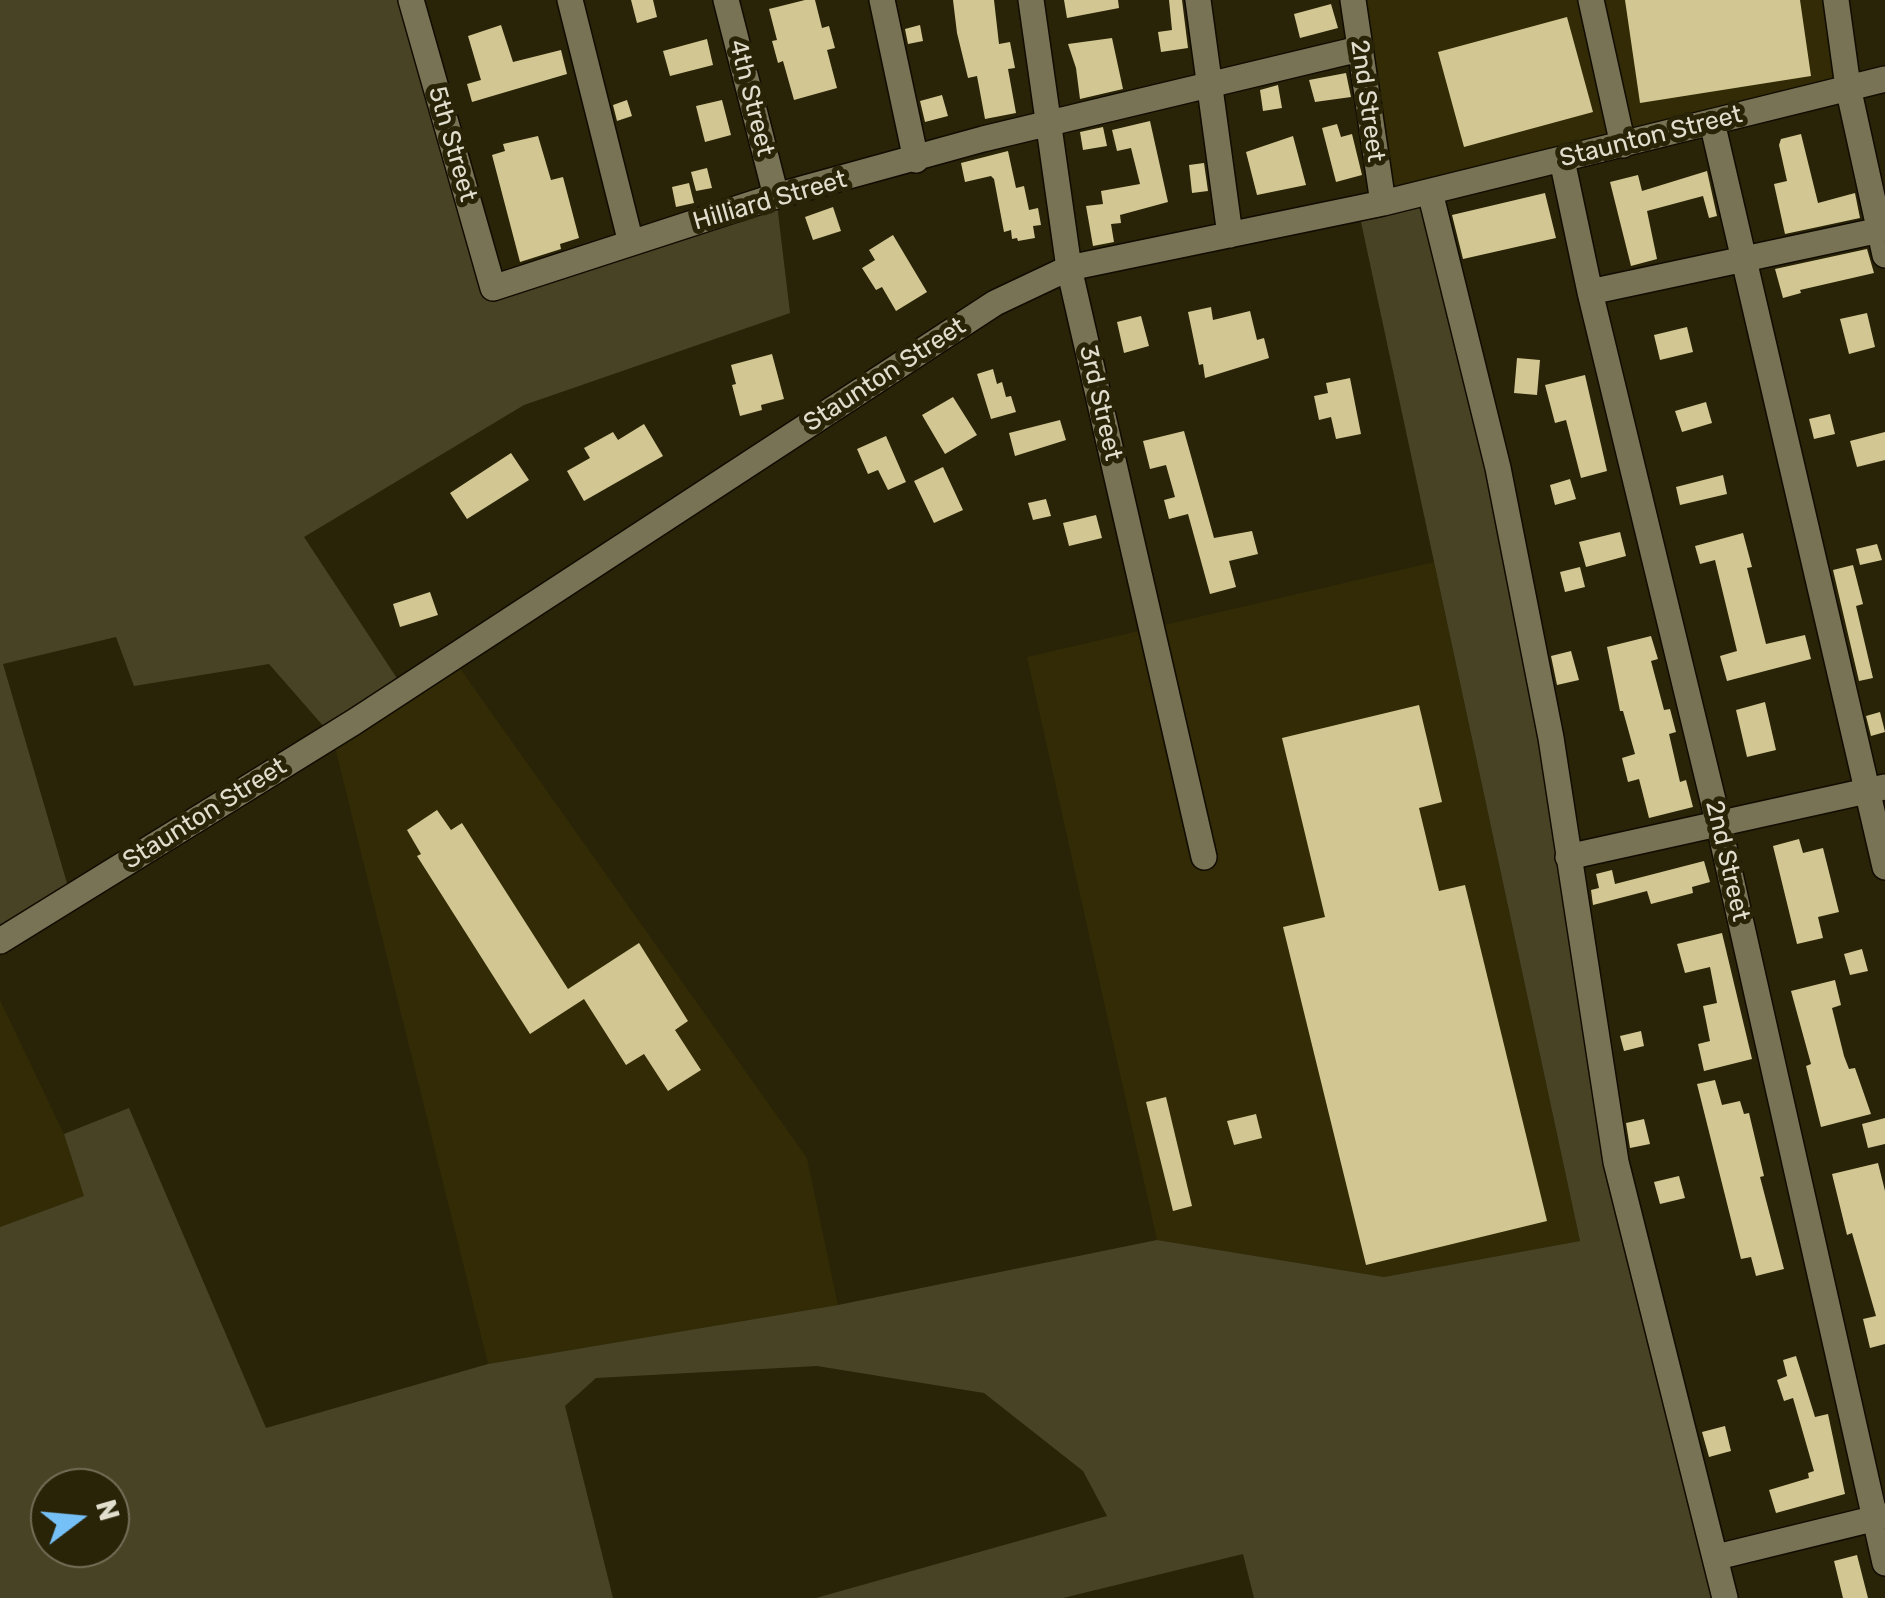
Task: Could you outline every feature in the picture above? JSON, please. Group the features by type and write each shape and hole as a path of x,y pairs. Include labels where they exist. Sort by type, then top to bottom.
{"street":[{"name":"5th Street","path":"411,0 493,288"},
{"path":"570,0 631,243"},
{"name":"4th Street","path":"726,0 776,196"},
{"path":"882,0 916,160"},
{"name":"3rd Street","path":"1031,0 1069,268 1204,857"},
{"path":"1198,0 1230,235"},
{"name":"2nd Street","path":"1353,0 1382,203"},
{"path":"1591,0 1623,144"},
{"path":"1836,0 1848,87 1882,228 1885,256"},
{"name":"Hilliard Street","path":"493,288 776,196 982,139 1359,49"},
{"name":"Staunton Street","path":"0,941 354,722 996,302 1069,268 1430,192 1885,78"},
{"path":"1712,122 1876,789 1885,867"},
{"name":"2nd Street","path":"1562,160 1880,1517 1885,1563"},
{"path":"1430,192 1498,468 1551,738 1616,1162 1725,1598"},
{"path":"1590,292 1882,228"},
{"path":"1568,857 1876,789"},
{"path":"1716,1557 1880,1517"}],"shaded area":[{"path":"0,0 411,0 493,288 776,196 790,313 524,405 304,537 404,689 332,736 269,664 134,686 116,637 3,664 71,897 0,941"},
{"path":"1353,0 1836,0 1848,87 1383,203"},
{"path":"1430,192 1498,468 1616,1162 1725,1598 1254,1598 1243,1554 1063,1598 816,1598 1107,1516 1083,1471 984,1393 817,1366 596,1378 565,1406 613,1598 0,1598 0,1227 84,1196 64,1134 129,1108 266,1428 488,1364 838,1305 1157,1240 1384,1277 1580,1241 1358,208"},
{"path":"1434,562 1580,1241 1384,1277 1157,1240 1027,657"},
{"path":"452,657 807,1158 838,1305 488,1364 332,736"},
{"path":"0,1000 64,1134 85,1196 0,1227"}],"building":[{"path":"631,0 653,0 657,17 637,23"},
{"path":"815,0 822,28 829,26 835,48 827,50 837,88 794,100 783,61 778,63 769,9"},
{"path":"953,0 994,0 999,44 1010,42 1015,68 1008,69 1016,113 985,119 977,76 968,78"},
{"path":"1064,0 1118,0 1119,8 1067,18"},
{"path":"1169,0 1182,0 1188,48 1161,52 1158,32 1172,30"},
{"path":"1625,0 1800,0 1811,76 1640,103"},
{"path":"1331,4 1338,28 1300,38 1294,14"},
{"path":"1567,17 1593,112 1464,147 1438,52"},
{"path":"501,25 513,62 561,50 567,74 472,102 467,84 481,80 468,36"},
{"path":"920,25 923,41 908,44 905,29"},
{"path":"1112,38 1123,89 1080,99 1068,44"},
{"path":"707,39 713,65 670,76 663,51"},
{"path":"1346,73 1351,97 1315,102 1309,80"},
{"path":"1278,85 1282,108 1263,111 1260,90"},
{"path":"942,95 948,116 925,122 920,101"},
{"path":"627,100 632,116 617,121 613,105"},
{"path":"722,100 731,135 705,142 696,106"},
{"path":"1150,121 1168,202 1120,215 1121,223 1111,224 1114,242 1093,246 1086,206 1103,204 1101,191 1140,184 1131,148 1117,151 1112,130"},
{"path":"1337,124 1341,137 1352,134 1362,175 1336,182 1322,128"},
{"path":"1103,127 1107,146 1083,150 1080,132"},
{"path":"1801,134 1818,203 1855,193 1860,218 1785,234 1774,184 1787,181 1779,145 1781,139"},
{"path":"538,136 551,180 563,177 579,238 560,244 561,249 520,262 492,155 505,151 503,144"},
{"path":"1293,136 1306,185 1257,195 1246,152"},
{"path":"1008,151 1016,188 1024,186 1029,210 1038,208 1041,225 1033,226 1035,238 1018,241 1012,239 1011,230 1004,232 991,176 965,182 961,163"},
{"path":"1204,163 1208,191 1192,193 1189,165"},
{"path":"707,168 712,188 696,191 691,172"},
{"path":"1707,171 1717,216 1709,218 1703,196 1647,211 1657,259 1631,266 1610,182 1638,175 1642,191"},
{"path":"689,183 694,203 676,207 672,187"},
{"path":"1545,193 1556,238 1463,259 1452,215"},
{"path":"833,207 841,231 813,240 805,217"},
{"path":"893,235 927,292 896,311 882,287 876,290 862,268 875,260 869,250"},
{"path":"1867,249 1874,273 1800,290 1801,293 1783,298 1775,269"},
{"path":"1211,307 1213,320 1250,311 1257,340 1264,338 1269,358 1205,378 1188,312"},
{"path":"1867,313 1875,347 1849,354 1840,319"},
{"path":"1141,316 1149,346 1124,353 1117,322"},
{"path":"1687,327 1693,352 1660,360 1654,335"},
{"path":"772,354 784,399 740,416 731,365"},
{"path":"1517,358 1540,360 1537,395 1514,393"},
{"path":"993,369 997,384 1002,382 1016,412 991,419 977,374"},
{"path":"1585,375 1607,471 1581,478 1566,420 1555,423 1545,385"},
{"path":"1350,378 1361,434 1336,439 1331,417 1319,420 1314,396 1328,393 1326,383"},
{"path":"953,397 977,435 945,454 922,415"},
{"path":"1706,402 1712,423 1682,432 1675,411"},
{"path":"1830,414 1835,434 1814,439 1809,419"},
{"path":"1060,420 1066,440 1015,456 1009,433"},
{"path":"644,424 663,456 584,501 567,471 590,458 584,448 613,432 618,440"},
{"path":"1184,431 1214,538 1252,531 1258,554 1229,561 1236,587 1210,594 1188,514 1169,519 1164,500 1175,497 1166,465 1150,469 1143,441"},
{"path":"1885,432 1885,460 1857,467 1850,441"},
{"path":"886,436 906,482 888,490 878,470 868,474 857,449"},
{"path":"511,453 529,480 467,519 450,493"},
{"path":"943,467 963,510 934,523 914,481"},
{"path":"1723,475 1727,494 1680,505 1676,487"},
{"path":"1570,479 1576,499 1555,505 1550,485"},
{"path":"1046,499 1051,516 1033,520 1028,503"},
{"path":"1096,515 1102,538 1069,546 1063,523"},
{"path":"1620,532 1626,556 1586,567 1579,542"},
{"path":"1743,533 1752,567 1747,568 1766,644 1805,635 1811,659 1727,681 1720,656 1737,651 1715,560 1700,564 1695,546"},
{"path":"1877,544 1882,560 1860,565 1856,549"},
{"path":"1853,565 1863,604 1856,606 1873,678 1859,681 1833,570"},
{"path":"1580,567 1585,587 1565,592 1560,572"},
{"path":"430,592 438,615 400,627 393,604"},
{"path":"1651,636 1658,659 1651,661 1664,710 1670,709 1676,732 1669,734 1680,782 1686,780 1693,807 1649,818 1639,779 1628,782 1622,758 1635,754 1620,711 1607,647"},
{"path":"1571,651 1579,680 1557,685 1551,656"},
{"path":"1765,702 1776,750 1747,757 1736,710"},
{"path":"1419,705 1442,802 1419,808 1439,891 1465,885 1547,1221 1366,1265 1283,927 1325,917 1282,738"},
{"path":"1880,712 1885,732 1871,736 1866,716"},
{"path":"437,810 451,830 462,823 568,989 639,943 688,1021 675,1030 701,1070 668,1091 644,1054 626,1065 584,999 530,1034 417,856 421,854 407,830"},
{"path":"1799,839 1803,853 1823,848 1839,912 1818,917 1823,938 1797,944 1773,846"},
{"path":"1704,861 1710,882 1692,887 1693,893 1651,904 1647,891 1593,905 1591,890 1599,888 1596,874 1612,870 1615,884"},
{"path":"1722,933 1752,1059 1704,1071 1698,1044 1710,1041 1703,1006 1717,1003 1710,967 1685,973 1677,944"},
{"path":"1862,949 1868,971 1850,975 1844,954"},
{"path":"1835,980 1841,1005 1832,1008 1844,1056 1849,1069 1855,1068 1871,1114 1821,1127 1806,1066 1811,1064 1791,991"},
{"path":"1641,1031 1644,1046 1624,1051 1620,1036"},
{"path":"1715,1080 1722,1105 1740,1101 1744,1114 1749,1113 1764,1176 1760,1177 1784,1269 1756,1276 1751,1257 1741,1259 1697,1084"},
{"path":"1166,1097 1192,1206 1173,1211 1146,1102"},
{"path":"1256,1114 1262,1138 1234,1145 1227,1121"},
{"path":"1885,1118 1885,1144 1868,1148 1862,1124"},
{"path":"1644,1119 1650,1144 1630,1148 1626,1123"},
{"path":"1878,1163 1885,1191 1885,1344 1870,1348 1863,1319 1876,1316 1852,1233 1847,1235 1832,1174"},
{"path":"1679,1176 1685,1198 1660,1204 1654,1182"},
{"path":"1796,1356 1815,1417 1828,1414 1845,1494 1776,1513 1769,1490 1809,1478 1808,1473 1814,1471 1793,1398 1784,1401 1777,1380 1787,1376 1783,1360"},
{"path":"1725,1426 1731,1451 1709,1457 1702,1432"},
{"path":"1857,1555 1868,1598 1843,1598 1834,1561"}]}
